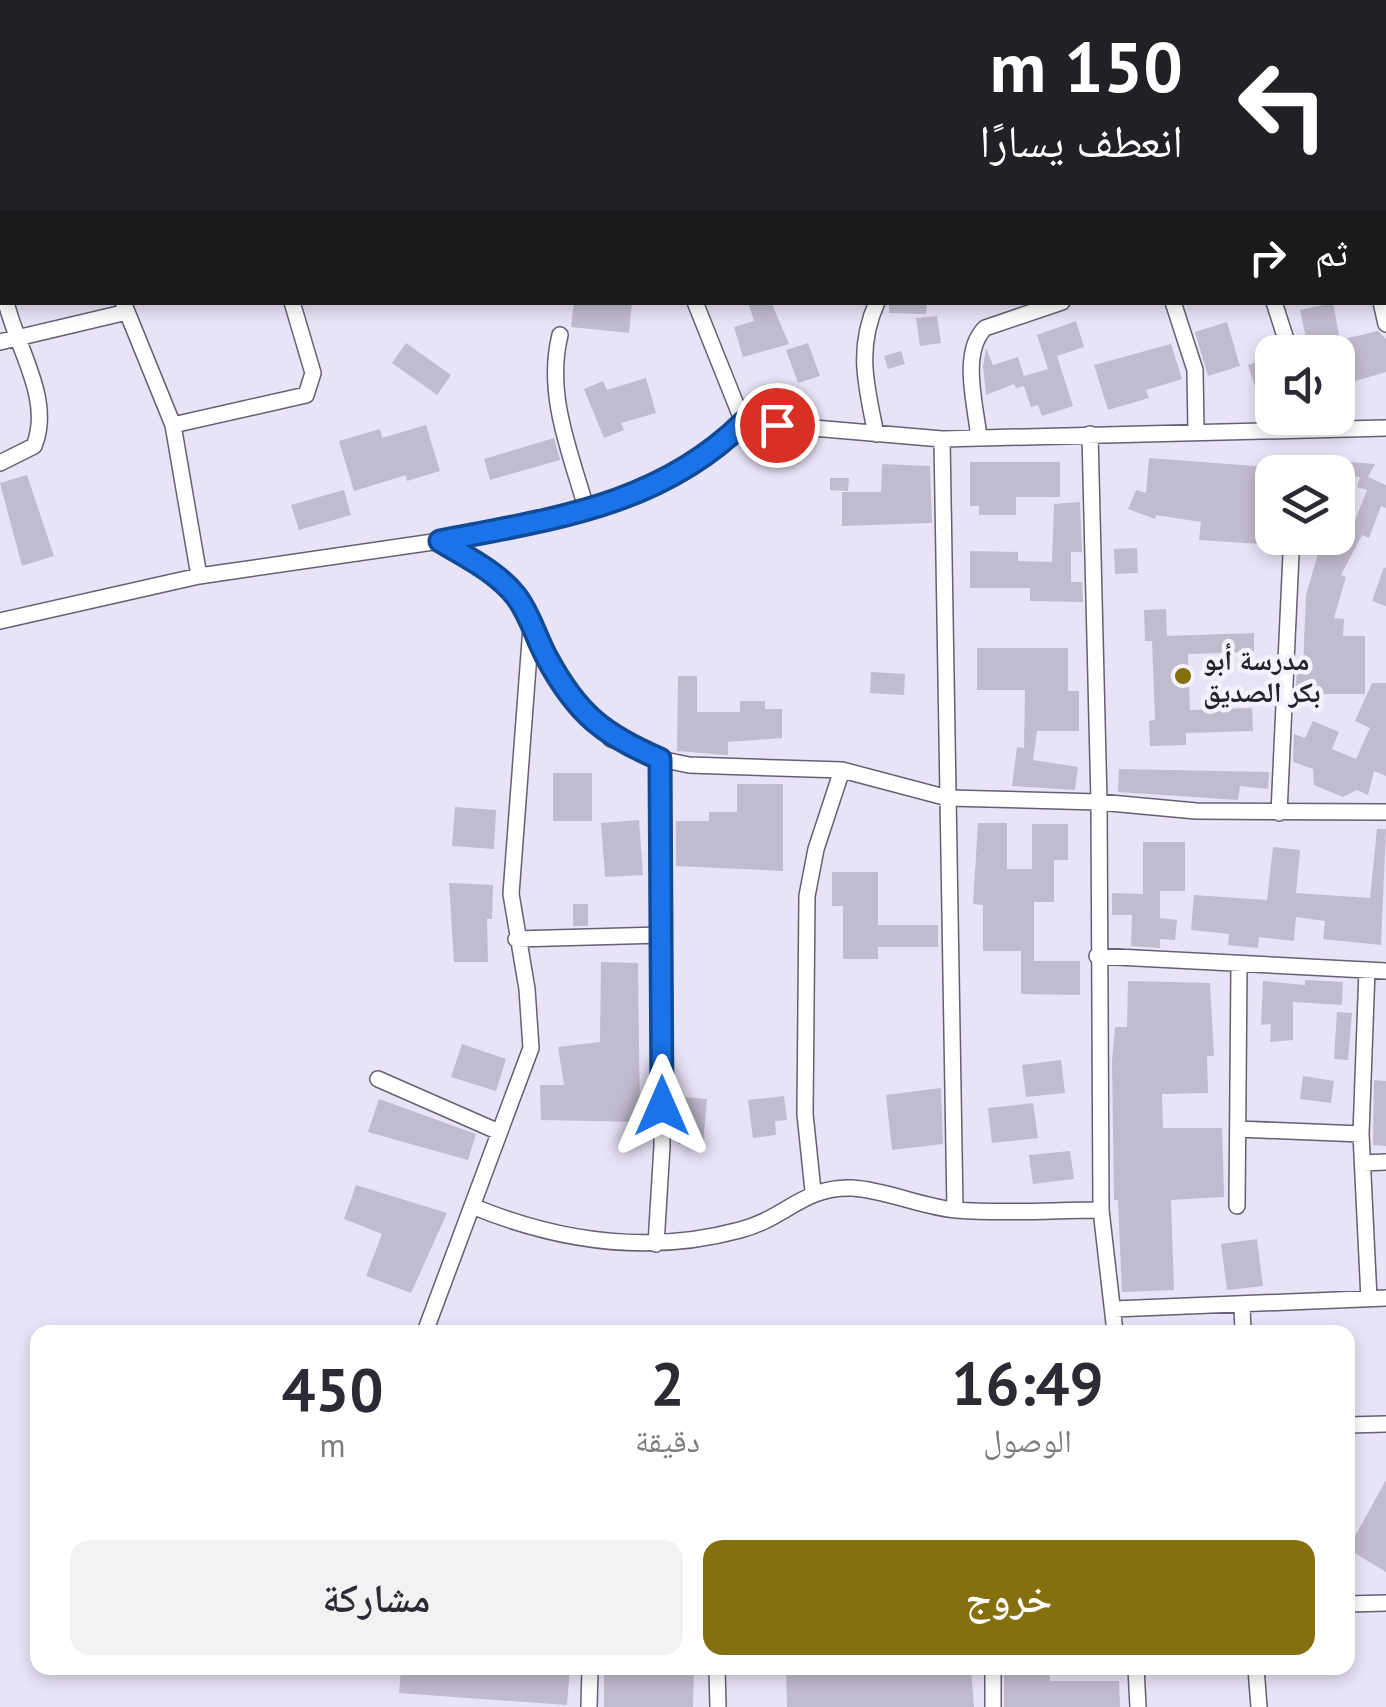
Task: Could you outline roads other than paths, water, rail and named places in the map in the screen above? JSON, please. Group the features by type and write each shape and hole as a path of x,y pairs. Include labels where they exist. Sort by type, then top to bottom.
{"street":[{"path":"0,463 34,446 41,428 42,407 7,340 6,305"},
{"path":"173,425 306,395 313,373 293,305"},
{"path":"695,305 744,422"},
{"path":"876,305 864,330 861,354 876,434"},
{"path":"979,438 972,362 978,336 985,328 1053,305"},
{"path":"1174,305 1195,370 1196,432"},
{"path":"1275,305 1285,335"},
{"path":"7,340 125,307 173,425 199,576"},
{"path":"560,334 553,363 554,387 587,512"},
{"path":"0,621 199,576 440,541 587,512 667,481 708,454 744,422 942,439 1255,427"},
{"path":"1355,427 1386,428"},
{"path":"1090,434 1099,802 1101,1210 1115,1325"},
{"path":"942,439 955,1210"},
{"path":"440,541 496,576 532,618 546,657 578,705 612,739 660,759 689,765 842,770 948,798 1279,813 1386,812"},
{"path":"1279,813 1291,555"},
{"path":"428,1325 531,1048 527,989 516,939 512,865 532,618"},
{"path":"656,1244 662,1146 660,759"},
{"path":"812,1191 805,1114 806,896 816,849 842,770"},
{"path":"516,939 661,936"},
{"path":"1097,956 1386,971"},
{"path":"1237,1206 1238,966"},
{"path":"1114,1309 1242,1307 1378,1298 1361,1134 1367,970"},
{"path":"378,1079 500,1132"},
{"path":"1238,1129 1361,1134"},
{"path":"1362,1163 1386,1162"},
{"path":"472,1206 565,1238 656,1244 740,1230 774,1217 812,1191 853,1188 955,1210 1101,1210"},
{"path":"1242,1307 1243,1325"},
{"path":"1355,1424 1386,1424"},
{"path":"1355,1604 1386,1603"},
{"path":"589,1707 590,1675"},
{"path":"717,1675 718,1707"},
{"path":"992,1707 993,1675"},
{"path":"1136,1675 1138,1707"},
{"path":"1256,1675 1258,1707"}],"place":[{"name":"مدرسة أبو بكر الصديق","path":"1183,676"}]}
